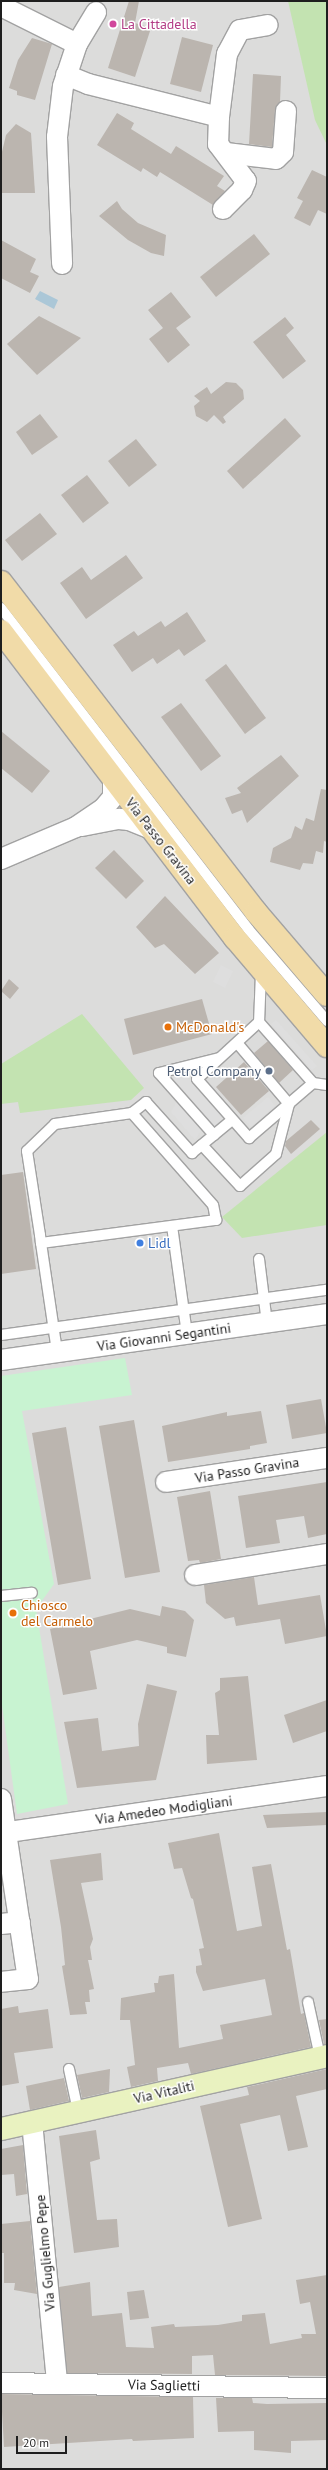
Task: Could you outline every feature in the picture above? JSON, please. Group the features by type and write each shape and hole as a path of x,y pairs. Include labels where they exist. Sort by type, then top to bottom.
{"main road":[{"path":"1,582 252,906 327,995"},
{"name":"Via Passo Gravina","path":"1,631 151,829 261,969 327,1046"}],"street":[{"path":"1,6 77,44"},
{"path":"62,264 57,137 66,75 77,44 96,12"},
{"path":"223,210 242,190 246,181 218,144 219,117 227,54 240,30 268,25"},
{"path":"66,75 88,84 219,117"},
{"path":"226,153 276,159 283,152 286,111"},
{"path":"1,859 76,827 109,803 114,790 113,780"},
{"path":"76,827 119,820 129,820 151,829"},
{"name":"Via Giovanni Segantini","path":"1,1360 327,1314"},
{"name":"Via Passo Gravina","path":"166,1482 327,1458"},
{"path":"196,1575 327,1554"},
{"name":"Via Amedeo Modigliani","path":"4,1833 327,1786"},
{"path":"1,1799 10,1923 28,1979 1,1982"},
{"name":"Via Vitaliti","path":"1,2129 324,2056"},
{"name":"Via Guglielmo Pepe","path":"32,2122 57,2384"},
{"name":"Via Saglietti","path":"1,2383 327,2388"}],"lane":[{"path":"1,608 249,930 327,1021"},
{"path":"261,969 259,1022 313,1083 327,1085"},
{"path":"259,1022 197,1079 232,1120 249,1138 313,1083"},
{"path":"237,1043 289,1104"},
{"path":"214,1135 159,1073 221,1058"},
{"path":"57,1352 27,1151 54,1124 132,1113 146,1102 192,1153 232,1120"},
{"path":"202,1145 240,1186 276,1154 289,1104"},
{"path":"41,1243 216,1220 213,1205 132,1113"},
{"path":"172,1226 187,1334"},
{"path":"259,1259 267,1323"},
{"path":"1,1335 327,1290"},
{"path":"1,1596 32,1593"},
{"path":"308,2002 324,2056"},
{"path":"69,2069 78,2111"}],"shaded area":[{"path":"1,1 327,1 327,2469 1,2469"},
{"path":"221,965 233,971 225,988 213,982"},
{"path":"276,1020 317,1066 312,1070 271,1024"},
{"path":"183,1072 224,1119 214,1127 171,1076"},
{"path":"268,1097 275,1106 251,1127 243,1118"},
{"path":"177,1101 202,1129 195,1140 171,1112"}],"green space":[{"path":"288,1 327,1 327,145 315,120"},
{"path":"82,1014 144,1088 131,1100 20,1113 18,1102 1,1104 1,1064"},
{"path":"327,1132 327,1225 242,1238 222,1217"},
{"path":"125,1358 132,1395 22,1411 54,1584 36,1609 68,1804 17,1814 1,1698 1,1376"}],"water":[{"path":"40,291 58,300 54,309 35,299"}],"building":[{"path":"129,1 139,1 135,23 151,28 135,77 108,68"},
{"path":"182,37 213,45 201,92 170,84"},
{"path":"32,38 52,44 35,100 17,95 17,91 9,88 18,60"},
{"path":"253,74 281,76 280,102 275,110 272,147 249,144"},
{"path":"117,113 134,123 131,129 171,154 176,146 224,176 217,186 225,191 213,205 160,172 157,177 143,168 141,172 97,145"},
{"path":"16,124 31,133 35,193 1,193 1,156 6,135"},
{"path":"312,170 327,177 327,214 318,210 310,226 294,218 303,201 297,198"},
{"path":"117,201 122,209 138,223 166,235 164,256 151,253 128,240 99,216"},
{"path":"254,234 270,254 216,297 200,277"},
{"path":"1,240 36,259 30,272 39,276 30,293 1,278"},
{"path":"171,292 191,317 176,328 190,345 168,363 149,339 163,328 148,310"},
{"path":"39,316 81,338 37,375 7,344"},
{"path":"285,317 294,328 286,335 306,361 283,379 253,342"},
{"path":"226,382 236,383 243,390 244,399 223,417 226,422 223,424 214,415 207,422 196,416 194,406 200,401 194,396 207,387 211,394"},
{"path":"40,414 58,437 32,455 16,432"},
{"path":"285,418 301,436 243,489 227,471"},
{"path":"136,439 157,465 129,487 108,461"},
{"path":"87,475 109,503 83,523 61,495"},
{"path":"40,513 57,534 22,561 5,540"},
{"path":"126,555 143,578 86,619 60,583 82,567 91,580"},
{"path":"187,612 206,641 184,656 179,649 157,664 153,658 132,672 113,645 134,631 138,636 161,621 165,627"},
{"path":"226,664 266,718 245,734 205,680"},
{"path":"181,703 221,756 201,771 161,717"},
{"path":"1,731 50,771 32,793 1,768"},
{"path":"281,755 299,776 247,823 242,810 232,814 225,798 241,793 237,788"},
{"path":"321,789 327,790 327,842 324,841 323,853 316,851 313,864 303,863 300,870 270,862 273,848 291,838 295,826 302,830 306,818 314,821"},
{"path":"114,850 144,881 126,899 95,868"},
{"path":"165,896 219,953 195,974 164,944 155,948 136,927"},
{"path":"9,979 19,988 10,999 1,991"},
{"name":"McDonald's","path":"202,999 212,1034 133,1055 124,1019"},
{"path":"268,1041 293,1070 279,1083 254,1053"},
{"path":"244,1062 269,1091 241,1115 216,1087"},
{"path":"311,1120 320,1129 291,1154 285,1146 286,1141"},
{"path":"23,1172 36,1269 1,1274 1,1175"},
{"path":"321,1399 327,1433 292,1439 286,1405"},
{"path":"261,1411 267,1443 250,1446 250,1449 168,1462 162,1426 227,1412 227,1416"},
{"path":"134,1420 160,1572 125,1578 99,1426"},
{"path":"66,1427 91,1579 58,1585 32,1433"},
{"path":"327,1482 327,1534 308,1538 304,1516 276,1520 280,1543 246,1548 238,1496"},
{"path":"210,1491 221,1559 200,1563 199,1560 188,1561 177,1497"},
{"path":"254,1577 258,1605 320,1595 327,1636 285,1644 280,1619 236,1626 234,1617 225,1619 206,1603 204,1585"},
{"path":"162,1606 185,1611 194,1620 186,1657 167,1653 167,1647 137,1640 90,1651 97,1689 63,1695 50,1629 130,1609 160,1616"},
{"path":"248,1676 257,1760 207,1764 206,1735 219,1735 215,1693 220,1690 220,1678"},
{"path":"147,1684 177,1691 156,1780 77,1788 64,1722 98,1718 102,1751 139,1746 138,1724"},
{"path":"327,1700 327,1731 293,1743 284,1715"},
{"path":"327,1812 327,1825 267,1828 263,1815"},
{"path":"219,1833 237,1931 262,1926 252,1867 271,1864 287,1950 290,1949 301,2014 304,2013 311,2047 191,2074 188,2063 157,2068 158,2081 131,2087 127,2067 135,2065 130,2020 120,2020 121,1998 155,1992 154,1983 158,1983 159,1976 174,1974 179,2048 223,2039 220,2025 272,2015 265,1979 203,1991 196,1972 196,1966 202,1965 199,1949 204,1948 193,1899 191,1898 182,1868 174,1869 168,1843"},
{"path":"101,1853 103,1880 81,1883 93,1939 90,1947 92,1960 88,1960 94,1989 89,1990 90,2002 85,2002 87,2014 70,2015 62,1966 65,1965 61,1927 50,1860"},
{"path":"18,2006 19,2013 48,2009 53,2048 14,2053 19,2083 1,2086 1,2009"},
{"path":"327,2019 327,2044 324,2044 319,2020"},
{"path":"110,2069 109,2092 82,2098 77,2075"},
{"path":"327,2069 327,2089 296,2096 308,2147 288,2151 280,2115 240,2124 262,2219 228,2227 200,2106 249,2095 247,2087"},
{"path":"64,2078 69,2101 30,2110 26,2086"},
{"path":"96,2130 100,2159 90,2162 97,2220 117,2219 119,2247 74,2253 59,2136"},
{"path":"23,2145 27,2194 16,2196 14,2174 1,2175 1,2149"},
{"path":"30,2221 37,2294 14,2290 15,2283 4,2283 4,2253 1,2253 1,2224"},
{"path":"327,2275 327,2376 215,2375 213,2355 192,2356 192,2374 67,2373 59,2287 90,2282 92,2316 122,2313 126,2347 154,2348 151,2327 174,2324 175,2327 218,2325 242,2321 242,2315 265,2313 270,2344 302,2338 301,2334 316,2334 310,2302 300,2304 296,2280"},
{"path":"144,2290 149,2318 130,2320 127,2292"},
{"path":"1,2394 193,2397 194,2438 133,2441 132,2439 4,2447"},
{"path":"216,2398 252,2398 253,2403 267,2404 327,2403 327,2440 291,2441 291,2453 254,2450 254,2431 218,2432"}],"place":[{"name":"La Cittadella","path":"113,24"},
{"name":"McDonald's","path":"168,1027"},
{"name":"Petrol Company","path":"269,1071"},
{"name":"Lidl","path":"140,1243"},
{"name":"Chiosco del Carmelo","path":"13,1613"}]}
